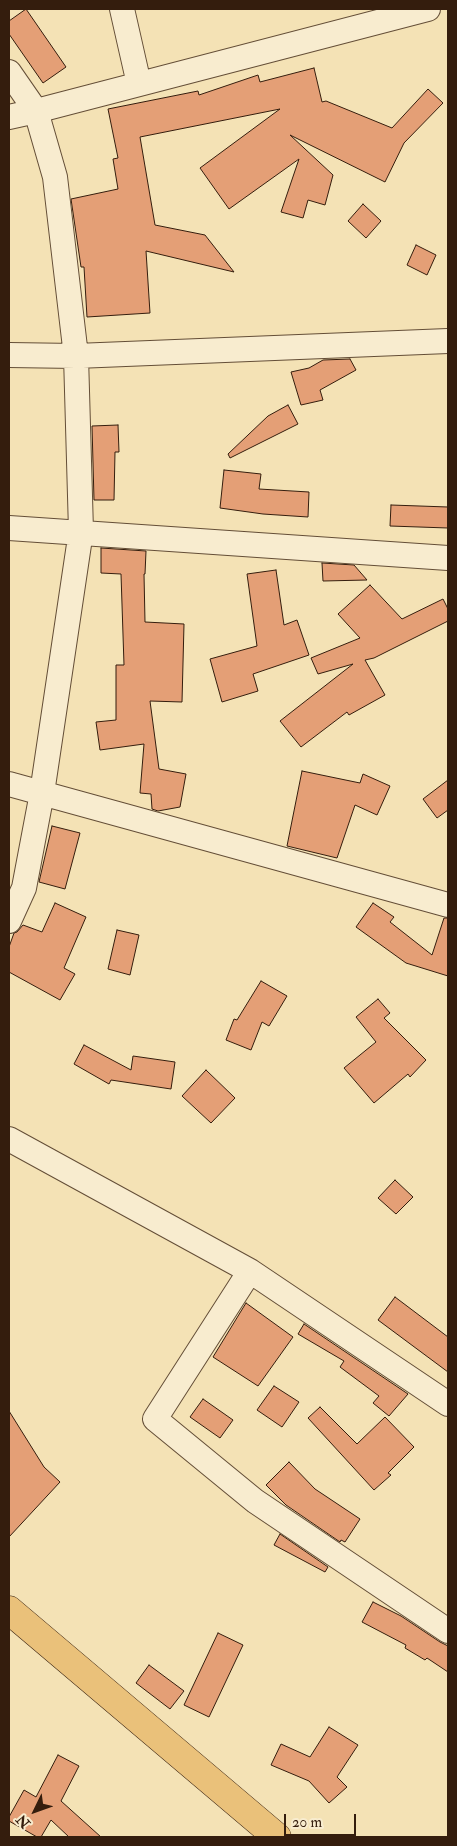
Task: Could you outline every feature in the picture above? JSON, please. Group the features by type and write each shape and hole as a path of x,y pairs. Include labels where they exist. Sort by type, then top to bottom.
{"main road":[{"path":"9,1610 276,1837"}],"street":[{"path":"122,9 139,84"},
{"path":"9,116 36,111 428,9"},
{"path":"9,72 36,111 55,177 76,356 82,531 42,793 24,888 9,922"},
{"path":"9,355 76,356 448,341"},
{"path":"9,528 82,531 448,558"},
{"path":"9,784 448,905"},
{"path":"9,1139 250,1271 448,1404"},
{"path":"250,1271 155,1419 255,1501 448,1631"}],"building":[{"path":"26,9 66,67 43,83 9,34 9,21"},
{"path":"314,68 322,102 326,101 392,128 428,89 443,103 404,143 385,182 290,135 333,175 325,205 308,200 303,218 281,212 299,159 229,209 200,168 280,109 140,137 155,225 205,235 234,272 146,251 150,313 87,317 84,267 81,267 71,199 118,189 113,159 118,158 108,109 198,91 199,95 258,75 260,82"},
{"path":"363,204 381,221 366,238 348,221"},
{"path":"416,245 436,255 427,275 407,265"},
{"path":"350,359 356,370 320,390 323,400 301,405 291,372 309,368 323,360"},
{"path":"288,405 298,424 230,458 228,454 268,416"},
{"path":"118,425 119,452 115,452 114,500 94,500 92,426"},
{"path":"224,470 261,474 259,489 309,492 308,517 263,514 220,508"},
{"path":"391,505 448,507 448,528 390,526"},
{"path":"101,548 146,551 144,574 145,622 184,624 182,702 150,701 159,769 186,774 180,807 158,811 152,809 151,794 140,793 144,744 100,750 96,722 116,720 116,665 124,665 121,574 101,573"},
{"path":"322,563 354,565 367,580 323,581"},
{"path":"276,570 284,625 297,620 309,655 253,674 258,691 222,702 210,659 257,646 247,574"},
{"path":"370,585 402,619 443,599 448,609 448,621 374,658 365,660 385,695 349,715 347,712 301,747 280,721 353,664 318,674 311,658 360,638 338,614"},
{"path":"302,771 360,783 363,774 390,786 377,815 355,805 337,858 287,846"},
{"path":"448,780 448,810 437,818 423,799"},
{"path":"52,826 80,833 65,889 39,882"},
{"path":"55,903 86,917 64,968 75,974 60,1000 9,972 9,947 14,933 23,925 42,932"},
{"path":"373,903 394,917 390,922 432,955 444,918 448,918 448,976 406,963 356,927"},
{"path":"117,930 139,935 130,975 108,969"},
{"path":"261,981 287,996 269,1026 262,1022 251,1050 226,1040 234,1019 237,1020"},
{"path":"378,999 390,1013 384,1018 426,1060 410,1077 408,1074 374,1103 344,1068 376,1042 356,1017"},
{"path":"84,1045 131,1070 133,1056 175,1062 171,1089 111,1080 109,1084 74,1064"},
{"path":"206,1070 235,1098 211,1123 182,1096"},
{"path":"395,1180 413,1197 396,1214 378,1198"},
{"path":"395,1297 448,1337 448,1372 378,1320"},
{"path":"246,1303 293,1337 258,1386 213,1357"},
{"path":"304,1324 408,1394 389,1416 373,1403 379,1396 340,1367 344,1361 298,1334"},
{"path":"274,1386 299,1402 282,1427 257,1410"},
{"path":"203,1399 233,1420 220,1438 190,1417"},
{"path":"320,1407 357,1444 385,1417 414,1447 388,1473 391,1475 374,1490 308,1418"},
{"path":"9,1411 44,1467 60,1482 9,1537"},
{"path":"289,1462 315,1489 360,1519 345,1542 341,1540 340,1542 286,1505 266,1485"},
{"path":"280,1534 328,1567 325,1572 274,1545"},
{"path":"373,1602 401,1616 448,1646 448,1672 427,1658 425,1660 405,1648 406,1645 362,1622"},
{"path":"218,1633 243,1645 209,1717 184,1705"},
{"path":"149,1665 184,1691 170,1709 136,1683"},
{"path":"329,1727 358,1745 337,1777 347,1787 329,1803 309,1781 271,1765 281,1744 310,1757"},
{"path":"58,1755 79,1766 61,1801 101,1837 69,1837 51,1820 41,1837 37,1837 9,1821 9,1817 24,1790 36,1797"}]}
